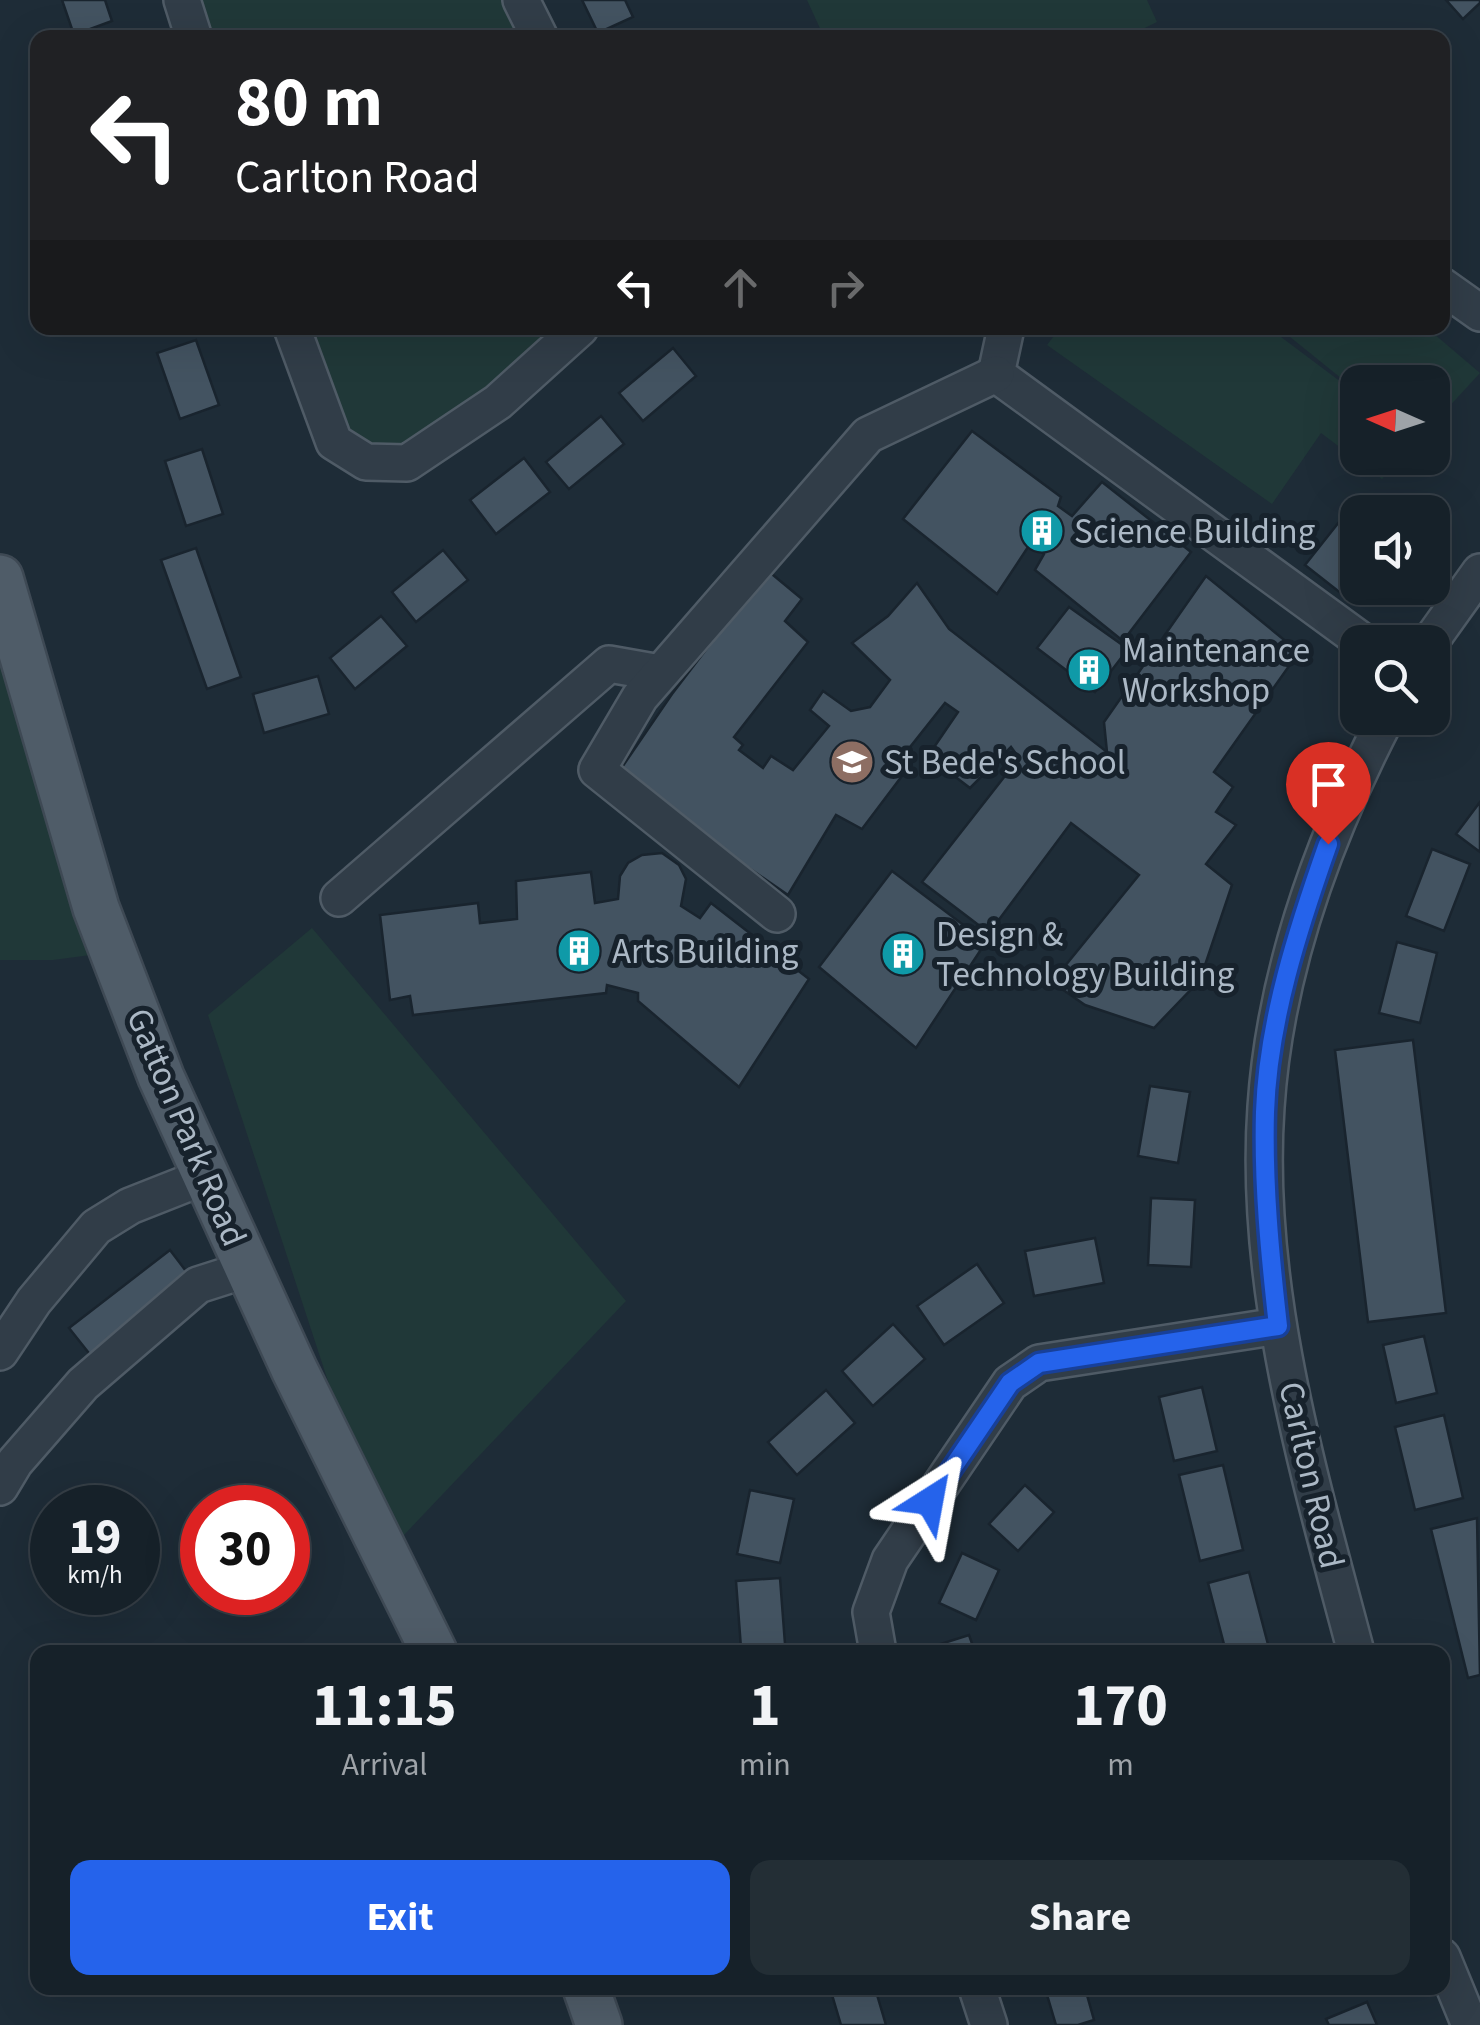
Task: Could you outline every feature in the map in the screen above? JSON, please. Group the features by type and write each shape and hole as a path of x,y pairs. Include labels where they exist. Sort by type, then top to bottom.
{"main road":[{"name":"Gatton Park Road","path":"0,578 96,908 161,1077 294,1369 431,1645"},
{"path":"588,1995 599,2025"}],"street":[{"path":"182,0 191,30"},
{"path":"521,0 536,30"},
{"path":"1450,292 1480,313"},
{"path":"295,335 334,442 366,462 407,462 498,402 572,335"},
{"path":"996,374 1004,335"},
{"path":"996,374 1340,625"},
{"path":"777,914 596,770 640,696 868,435 996,374"},
{"path":"1442,625 1480,572"},
{"path":"338,898 609,664 660,673"},
{"name":"Carlton Road","path":"1354,1645 1304,1456 1278,1326 1269,1241 1265,1110 1272,1049 1300,923 1357,776 1378,735"},
{"path":"0,1352 34,1301 96,1227 130,1206 206,1176"},
{"path":"0,1487 15,1462 83,1384 198,1285 248,1268"},
{"path":"877,1645 871,1612 890,1560 1010,1383 1039,1363 1278,1326"},
{"path":"1450,1976 1470,2025"},
{"path":"980,1995 989,2025"}],"green space":[{"path":"182,0 522,0 537,30 193,30"},
{"path":"807,0 1147,0 1157,22 1140,30 821,30"},
{"path":"297,335 570,335 407,463 334,442"},
{"path":"1055,335 1278,335 1340,381 1340,447 1321,433 1272,504 1047,345"},
{"path":"1288,335 1435,335 1480,373 1450,406 1450,365 1340,365 1340,377"},
{"path":"0,579 113,952 53,960 0,960"},
{"path":"312,928 626,1301 385,1555 208,1015"}],"building":[{"path":"62,0 105,0 112,21 88,30 72,30"},
{"path":"582,0 625,0 633,17 597,30"},
{"path":"1446,0 1480,0 1480,3 1463,19"},
{"path":"196,340 219,405 180,419 157,353"},
{"path":"673,348 696,376 643,421 619,393"},
{"path":"601,416 624,444 569,489 546,462"},
{"name":"Science Building","path":"972,431 1061,497 1058,506 1072,516 1102,482 1191,552 1123,641 1035,570 1044,554 1030,544 997,594 903,519"},
{"path":"202,449 223,514 186,526 165,461"},
{"path":"524,458 550,492 496,534 470,500"},
{"path":"1340,521 1340,592 1305,565"},
{"path":"196,548 241,677 207,689 161,560"},
{"path":"443,550 468,580 416,622 392,592"},
{"path":"767,570 802,599 785,621 808,642 734,737 743,745 739,750 763,768 771,756 793,770 829,726 810,710 823,691 851,711 870,707 890,680 852,643 888,616 917,583 949,629 1107,752 1104,722 1206,576 1299,652 1214,772 1233,787 1216,812 1236,825 1206,864 1232,885 1200,980 1154,1028 1085,1005 1052,982 1139,875 1071,823 989,933 922,882 1019,758 1011,747 970,788 928,756 958,712 945,703 903,756 911,764 862,829 836,815 788,895 616,776 672,694"},
{"name":"Maintenance Workshop","path":"1069,607 1128,649 1095,692 1037,648"},
{"path":"381,616 407,646 355,689 330,658"},
{"path":"318,676 329,714 264,733 253,694"},
{"path":"1480,802 1480,852 1456,834"},
{"path":"1432,849 1470,864 1444,931 1406,916"},
{"name":"Arts Building","path":"662,853 679,865 686,879 681,906 700,918 711,903 809,979 739,1087 638,1001 638,993 607,985 606,993 413,1015 410,996 390,1000 380,915 478,903 480,923 517,919 516,881 591,872 595,903 618,899 620,876 628,863 642,855"},
{"name":"Design & Technology Building","path":"892,871 986,942 916,1048 819,967"},
{"path":"1397,942 1437,953 1420,1023 1379,1013"},
{"path":"1413,1040 1446,1313 1368,1322 1335,1050"},
{"path":"1150,1086 1190,1092 1178,1163 1138,1156"},
{"path":"1151,1198 1195,1200 1191,1267 1148,1265"},
{"path":"1095,1238 1104,1283 1034,1296 1025,1251"},
{"path":"170,1250 192,1279 92,1357 69,1328"},
{"path":"977,1264 1004,1303 944,1345 917,1306"},
{"path":"893,1324 925,1359 873,1406 842,1371"},
{"path":"1424,1336 1437,1393 1396,1403 1383,1345"},
{"path":"1202,1387 1217,1451 1174,1461 1159,1397"},
{"path":"826,1390 855,1423 797,1475 768,1442"},
{"path":"1444,1415 1463,1498 1415,1510 1395,1427"},
{"path":"1223,1465 1243,1550 1200,1561 1179,1475"},
{"path":"1025,1485 1054,1512 1018,1551 989,1524"},
{"path":"750,1490 794,1499 780,1563 737,1554"},
{"path":"1477,1518 1480,1675 1468,1678 1431,1529"},
{"path":"962,1553 999,1570 976,1620 939,1603"},
{"path":"1249,1572 1268,1645 1224,1645 1208,1583"},
{"path":"780,1578 785,1644 741,1645 736,1581"},
{"path":"969,1635 973,1645 937,1645"},
{"path":"832,1995 877,1995 886,2025 841,2025"},
{"path":"1047,1995 1087,1995 1094,2020 1056,2025"},
{"path":"1367,2002 1377,2025 1329,2025 1326,2019"}],"place":[{"name":"Science Building","path":"1042,531"},
{"name":"Maintenance Workshop","path":"1089,670"},
{"name":"St Bede's School","path":"852,762"},
{"name":"Arts Building","path":"579,951"},
{"name":"Design & Technology Building","path":"903,954"}],"route":[{"path":"930,1501 1010,1383 1039,1363 1278,1326 1269,1241 1265,1110 1272,1049 1300,923 1328,844"}]}
